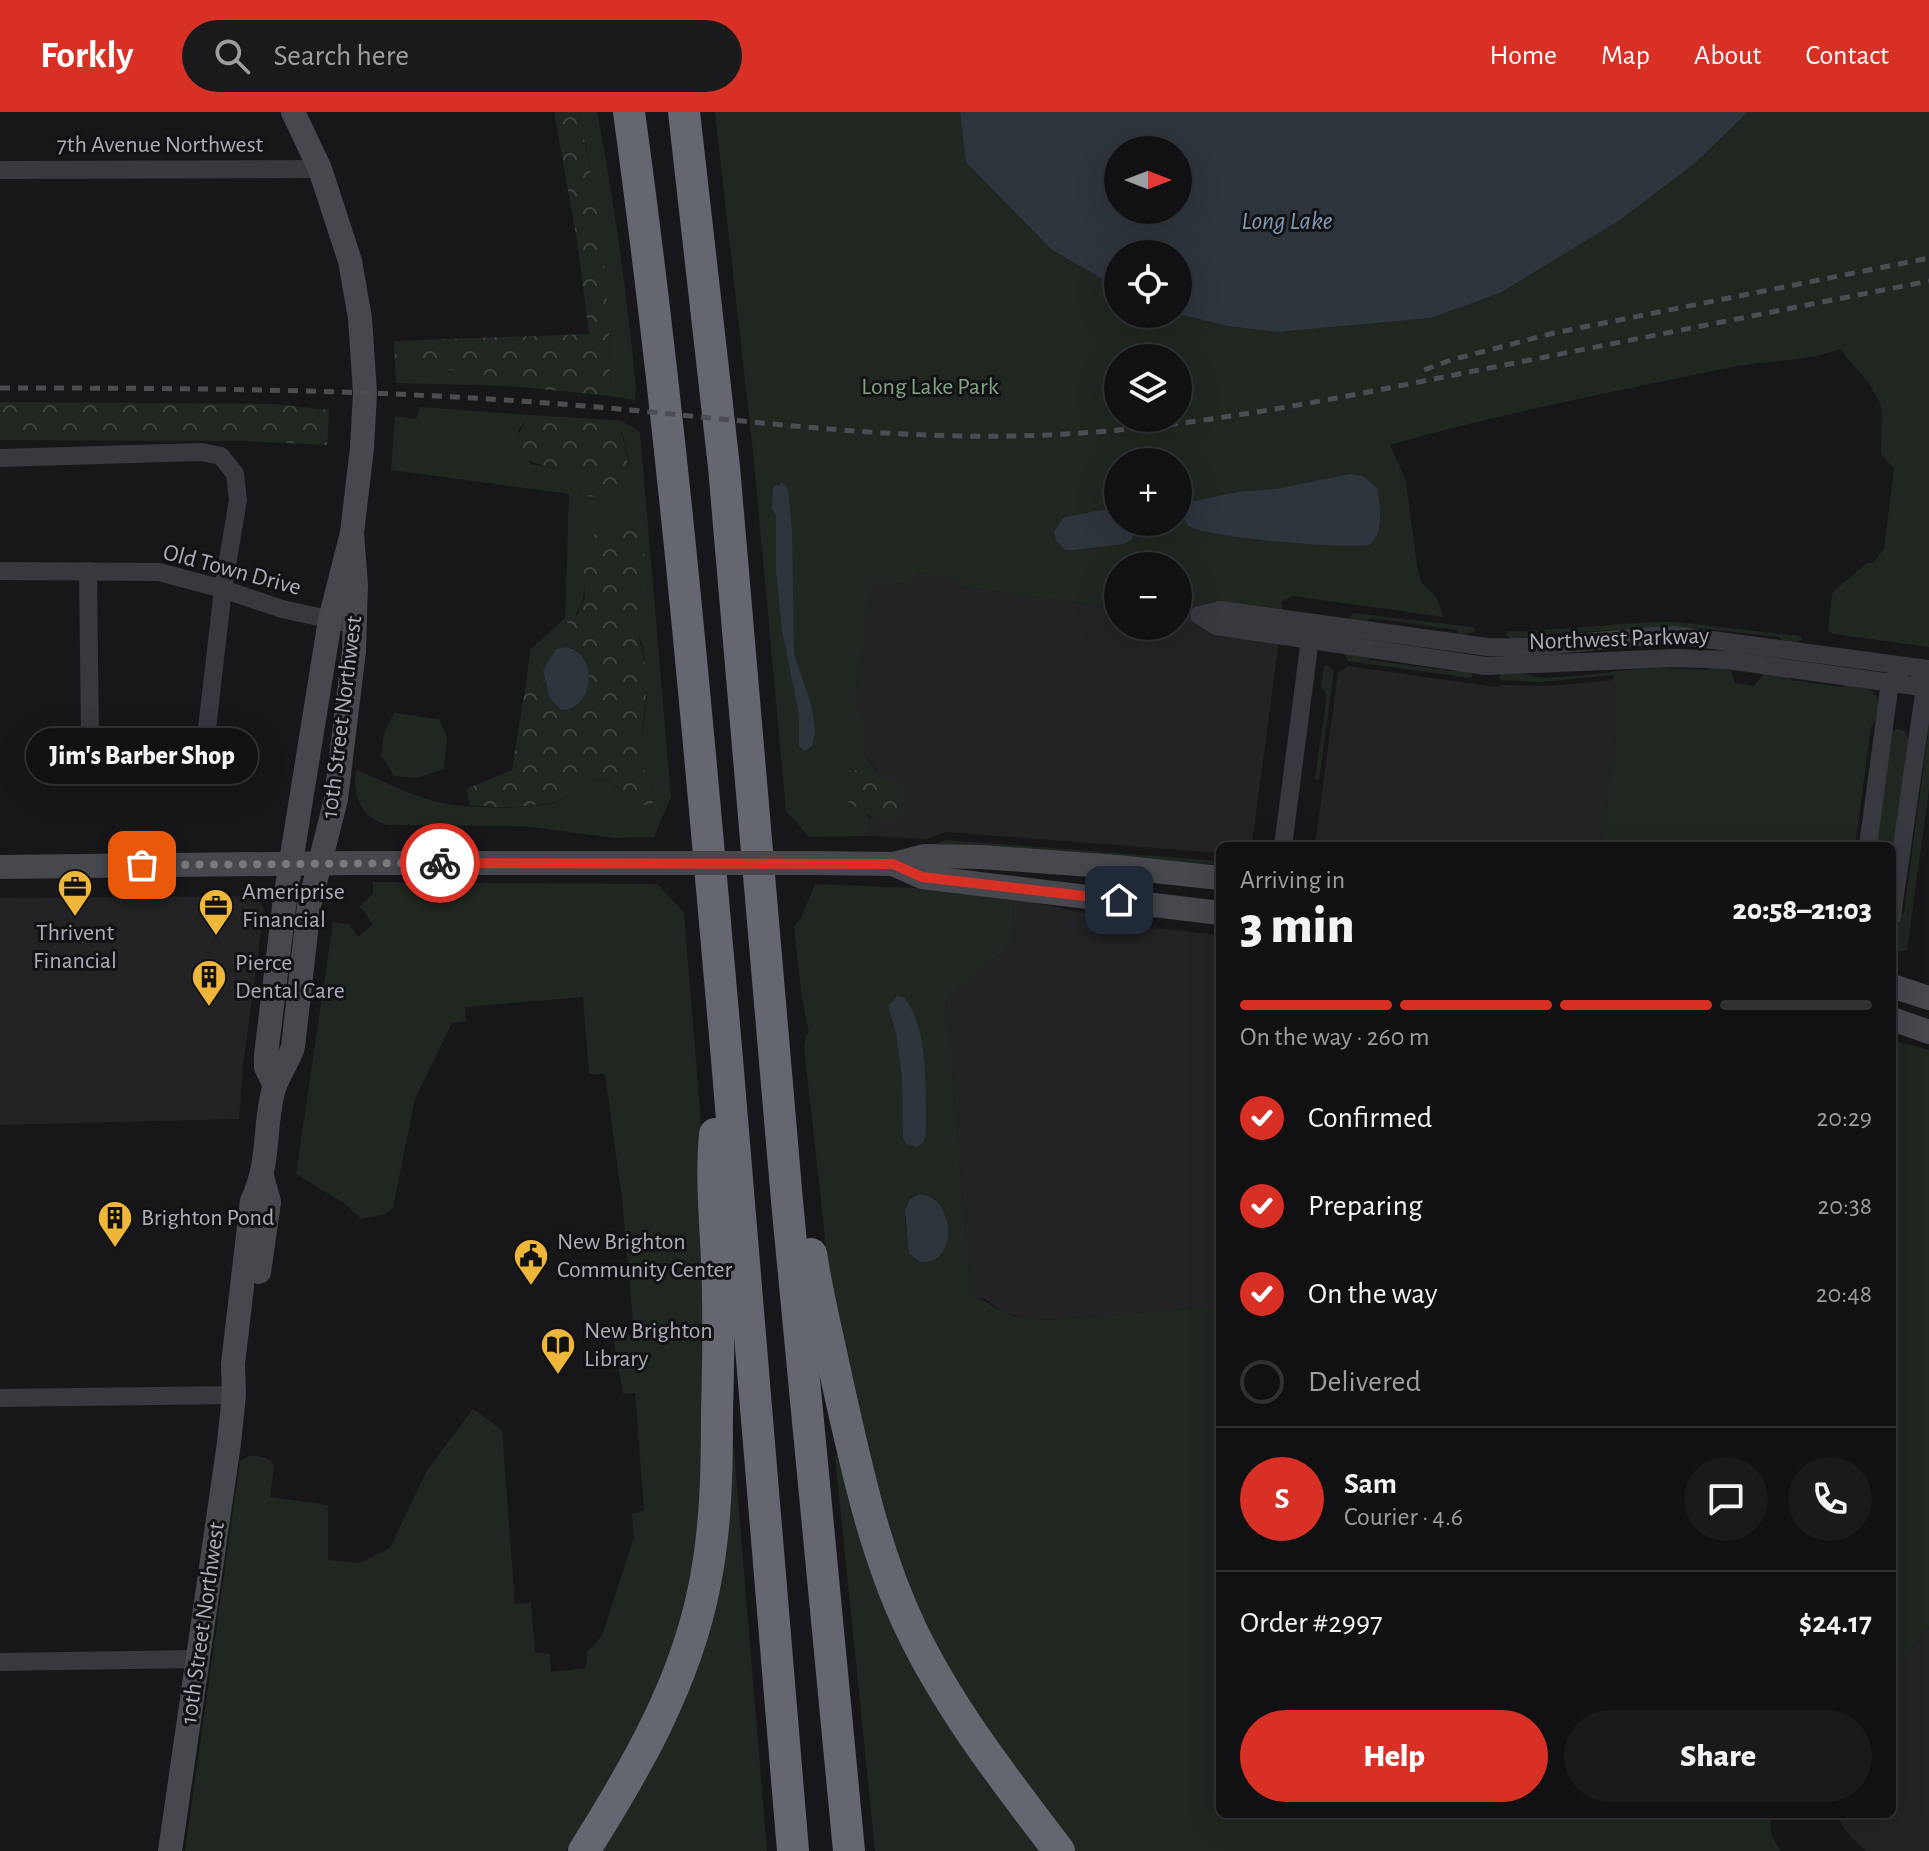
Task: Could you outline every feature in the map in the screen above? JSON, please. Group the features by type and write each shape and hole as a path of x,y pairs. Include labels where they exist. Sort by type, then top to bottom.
{"highway":[{"path":"629,112 644,223 700,750 793,1851"},
{"path":"684,112 722,453 787,1201 849,1851"},
{"path":"752,793 814,1271 826,1338 871,1525 899,1602 936,1676 983,1748 1059,1851"},
{"path":"584,1851 619,1795 662,1713 695,1625 709,1562 717,1466 718,1298 714,1149 724,1031"}],"street":[{"name":"10th Street Northwest","path":"275,1086 266,1067 266,1055 285,899 330,620 352,533 365,393 361,332 350,261 320,169 293,112"},
{"name":"7th Avenue Northwest","path":"0,170 320,169"},
{"path":"0,458 201,452 221,456 235,474 238,500 223,589 206,737 193,756 176,764 114,763 100,756 90,740 88,571"},
{"name":"10th Street Northwest","path":"170,1851 234,1395 233,1364 251,1210 263,1180 275,1086 287,1066 293,1047 309,906 336,799 354,651 356,585 352,533"},
{"name":"Old Town Drive","path":"0,571 159,572 282,609 355,624"},
{"name":"Northwest Parkway","path":"1890,682 1727,660 1675,658 1486,666 1311,631 1221,610 1199,615 1216,626 1311,631 1488,647 1524,648 1632,636 1675,635 1924,678"},
{"path":"1284,842 1311,631"},
{"path":"1869,842 1890,682 1924,678 1896,886"},
{"path":"0,867 320,863 893,864 924,856 1117,867 1216,878"},
{"path":"893,864 922,877 1216,913"},
{"path":"1896,987 1929,998"},
{"path":"1896,1020 1929,1032"},
{"path":"0,1398 234,1395"},
{"path":"0,1662 197,1659"}],"shaded area":[{"path":"919,572 961,580 961,587 1104,606 1104,640 1192,640 1192,601 1283,611 1252,842 1216,842 1216,853 946,832 927,839 868,836 870,818 893,820 898,784 880,776 864,753 864,718 854,704 872,582 910,584"},
{"path":"1348,666 1496,687 1614,680 1617,731 1603,842 1316,842 1338,672"},
{"path":"248,896 259,900 264,910 243,1064 239,1119 0,1125 0,898"},
{"path":"1014,898 1154,928 1216,935 1216,1306 1047,1320 1002,1312 987,1300 971,1295 946,999 1012,944"},
{"path":"1929,1626 1929,1851 1866,1851 1838,1819 1896,1818 1896,1671"}],"green space":[{"path":"554,112 580,112 605,272 610,396 510,386 501,378 395,361 394,341 589,334 577,240"},
{"path":"580,112 597,112 624,284 635,400 610,396 609,324 602,253"},
{"name":"Long Lake Park","path":"715,112 959,112 1052,250 1104,280 1104,328 1192,328 1192,317 1227,326 1277,332 1431,318 1500,293 1620,220 1694,164 1748,112 1929,112 1929,647 1828,631 1832,594 1867,563 1873,563 1884,549 1894,469 1881,454 1880,403 1870,385 1840,349 1814,356 1732,367 1517,413 1390,445 1406,481 1421,581 1437,599 1444,617 1292,596 1281,602 1283,611 1192,602 1192,552 1104,552 1104,606 961,587 960,580 919,572 911,584 872,582 854,704 864,718 864,753 876,772 848,769 843,799 856,805 870,818 868,836 809,837 786,811 753,452"},
{"path":"395,361 502,378 510,386 396,383"},
{"path":"0,402 274,404 329,410 327,445 246,441 0,440"},
{"path":"420,407 529,415 518,431 530,464 580,473 581,496 602,496 628,471 629,460 622,432 610,431 612,420 620,420 640,432 671,797 654,837 614,838 523,826 387,825 370,816 360,804 356,770 427,799 462,806 512,807 554,803 585,783 597,780 611,783 641,803 650,805 655,800 652,785 639,761 647,697 643,646 638,634 637,531 620,526 583,541 584,596 576,615 568,624 567,647 561,648 543,671 545,681 526,683 530,650 565,618 569,494 391,470 395,416 416,419"},
{"path":"529,415 612,420 610,431 621,432 627,456 628,474 621,489 606,496 581,496 579,473 528,460 520,453 517,444"},
{"path":"620,525 637,531 644,551 643,607 638,634 648,679 639,761 652,785 655,800 650,806 642,804 614,784 595,780 551,803 510,807 470,805 466,789 512,770 526,683 545,681 549,697 573,648 567,647 568,624 565,618 577,615 585,598 583,541 600,531"},
{"path":"1353,613 1473,627 1476,631 1461,636 1456,630 1371,618 1366,623 1348,619"},
{"path":"1677,622 1800,636 1803,639 1783,643 1779,637 1676,626 1532,635 1518,639 1505,634 1509,631"},
{"path":"1344,653 1366,654 1370,660 1453,671 1458,667 1470,671 1473,676 1348,661"},
{"path":"1324,666 1334,671 1319,780 1315,779 1327,695 1321,686"},
{"path":"1713,666 1730,668 1735,683 1754,686 1765,673 1787,674 1791,680 1841,687 1845,684 1873,692 1878,701 1877,714 1871,727 1856,842 1603,842 1617,731 1613,675 1541,682 1501,680 1499,677 1503,673 1522,672 1530,676 1559,677 1647,668 1707,670"},
{"path":"1929,710 1929,789 1907,950 1898,952 1896,934 1898,919 1904,912 1928,734 1925,729"},
{"path":"394,713 439,719 447,737 444,769 417,778 394,776 381,755 384,733"},
{"path":"1897,729 1905,731 1909,741 1895,842 1877,842 1877,832 1891,732"},
{"path":"847,769 876,772 901,786 903,816 886,821 878,819 843,799 842,782"},
{"path":"946,840 1216,861 1216,865 936,844"},
{"path":"373,882 657,884 684,912 702,1136 705,1424 696,1553 685,1623 657,1702 566,1851 185,1851 240,1462 243,1459 255,1456 271,1461 274,1466 270,1497 328,1505 328,1560 360,1563 390,1548 426,1472 473,1409 502,1430 515,1604 531,1603 535,1652 549,1654 551,1672 586,1668 587,1652 602,1636 634,1537 632,1514 644,1510 635,1393 623,1394 613,1337 634,1334 622,1199 605,1074 589,1074 583,997 465,1007 466,1021 452,1023 415,1099 393,1207 386,1214 361,1219 345,1204 296,1174 333,922 349,924 358,937 373,924 360,906 373,894"},
{"path":"815,884 940,889 1014,898 1012,944 946,999 971,1295 1012,1315 1047,1320 1216,1306 1216,1818 1771,1818 1772,1833 1781,1851 1070,1851 979,1730 890,1558 830,1282 804,1047 806,1034 809,1033 794,926 801,918","holes":["890,1017 925,1082 926,1111 902,1077 896,1034","935,1199 946,1216 946,1245 906,1231 905,1211 909,1200"]},
{"path":"1896,1042 1929,1050 1929,1626 1896,1671"},
{"path":"732,1427 767,1851 593,1851 653,1747"},
{"path":"835,1456 842,1456 869,1540 1049,1851 875,1851"}],"water":[{"name":"Long Lake","path":"960,112 1748,112 1694,164 1620,220 1500,293 1431,318 1277,332 1227,326 1192,317 1192,240 1104,240 1104,280 1052,250 966,162"},
{"path":"1350,474 1363,476 1377,488 1380,511 1377,534 1369,545 1355,546 1248,538 1192,527 1192,502 1237,492 1276,489"},
{"path":"780,483 788,489 792,530 794,653 813,711 812,746 805,751 799,746 799,715 782,630 776,570 776,515 772,509 773,488 780,486"},
{"path":"1104,510 1104,536 1133,536 1132,539 1124,544 1066,550 1056,541 1054,532 1063,518"},
{"path":"567,647 584,660 589,681 581,701 561,710 549,697 543,671 556,649"},
{"path":"897,996 904,997 912,1010 922,1044 926,1135 917,1147 906,1144 903,1137 902,1077 896,1034 888,1006"},
{"path":"918,1195 930,1197 939,1204 948,1228 943,1252 934,1260 920,1262 909,1253 905,1210 909,1200"}],"railway":[{"path":"1424,370 1554,333 1929,258"},
{"path":"0,388 342,392 547,403 898,434 1073,434 1187,422 1300,405 1929,281"}],"way so far":[{"path":"142,865 440,863"}],"place":[{"name":"Jim's Barber Shop","path":"142,865"},
{"name":"Thrivent Financial","path":"75,918"},
{"name":"Ameriprise Financial","path":"216,937"},
{"name":"Pierce Dental Care","path":"209,1008"},
{"name":"Brighton Pond","path":"115,1249"},
{"name":"New Brighton Community Center","path":"531,1287"},
{"name":"New Brighton Library","path":"558,1376"}],"route":[{"path":"440,863 893,864 922,877 1119,900"}]}
